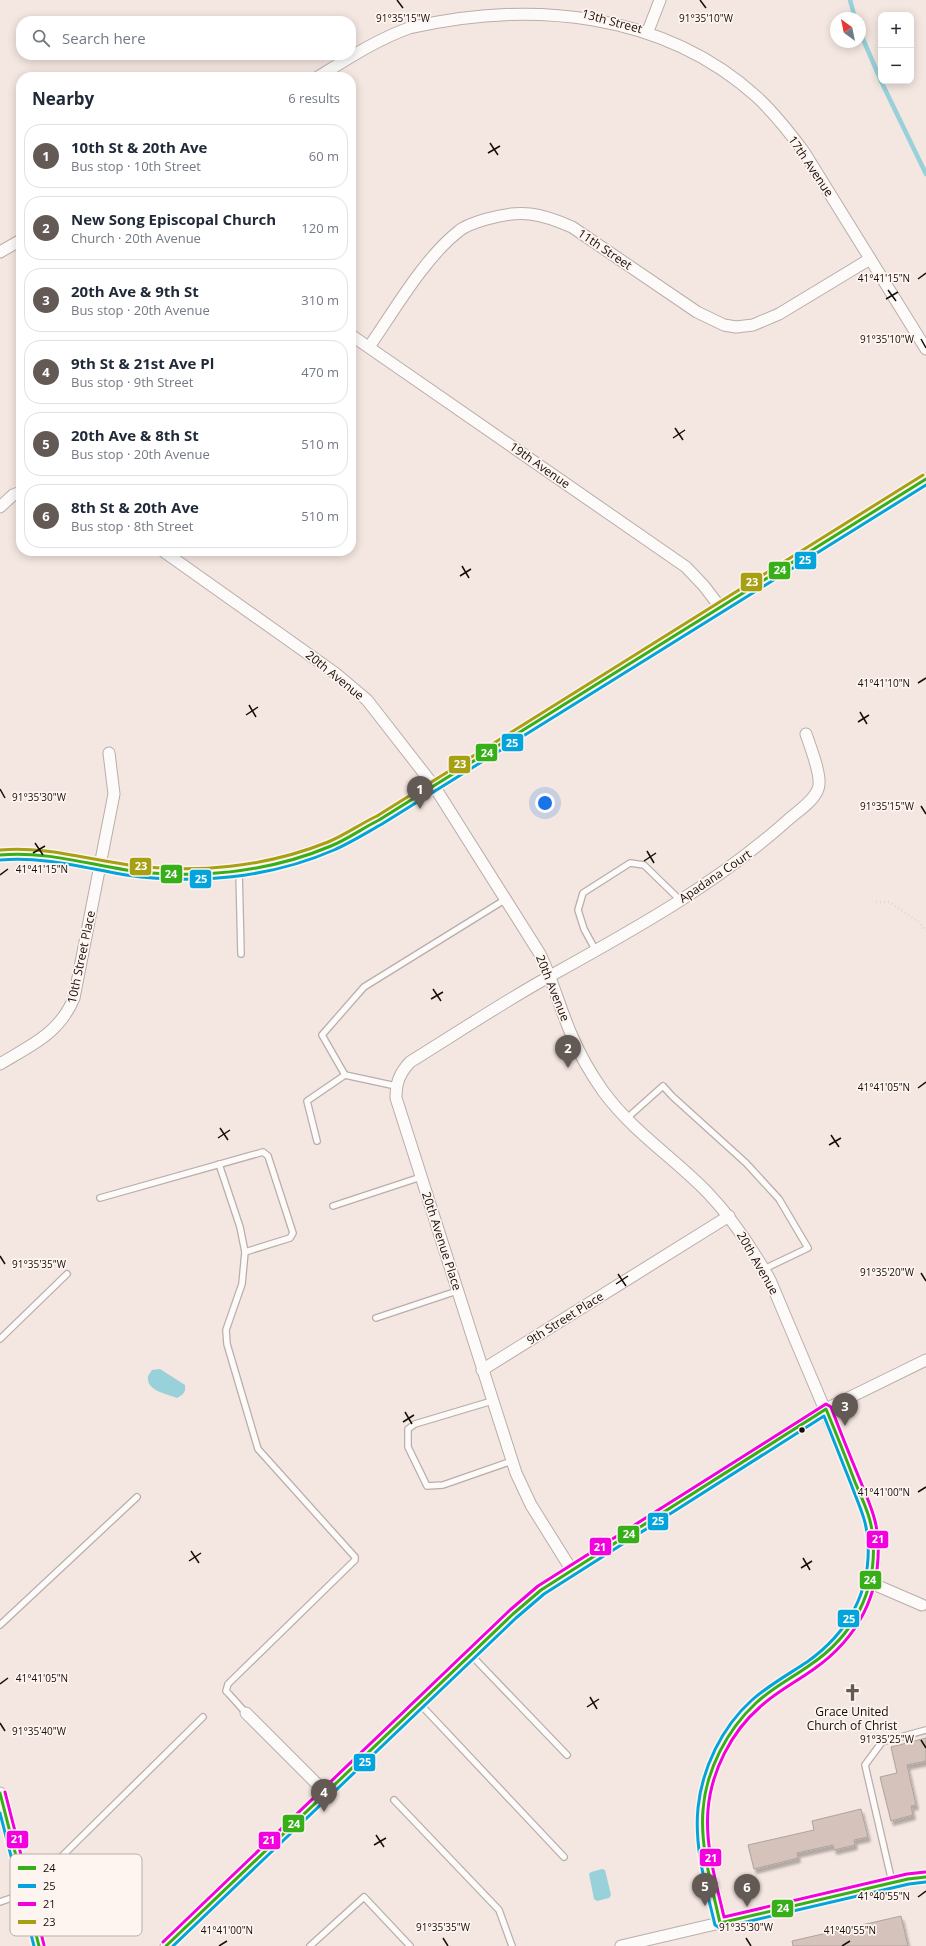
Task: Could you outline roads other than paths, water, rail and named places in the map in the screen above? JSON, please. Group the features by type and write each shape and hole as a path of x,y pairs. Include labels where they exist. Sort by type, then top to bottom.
{"street":[{"name":"13th Street","path":"356,55 374,44 407,29 442,17 478,10 515,7 552,8 588,13 618,20 648,31 660,0"},
{"name":"17th Avenue","path":"648,31 704,58 730,75 757,98 782,124 804,152 926,349"},
{"name":"13th Street","path":"326,72 347,60"},
{"name":"11th Street","path":"369,347 427,264 444,245 459,230 496,216 523,212 550,217 572,227 697,312 724,325 736,327 753,326 778,314 870,259"},
{"path":"0,252 16,243"},
{"name":"19th Avenue","path":"356,338 686,567 704,586 720,607"},
{"path":"0,855 29,854 143,872 196,875 239,870 284,861 332,846 379,820 926,479"},
{"path":"0,507 16,494"},
{"name":"20th Avenue","path":"170,556 336,673 367,700 434,786 540,954 550,976 572,1037 587,1065 604,1091 626,1119 645,1138 706,1191 742,1232 764,1269 826,1409 871,1521 874,1538 874,1561 871,1582 866,1599 856,1619 843,1637 827,1653 755,1704 736,1725 724,1744 714,1765 705,1801 703,1831 705,1852 720,1923"},
{"name":"Apadana Court","path":"550,976 596,951 732,867 759,846 810,800 819,789 819,777 806,734"},
{"name":"10th Street Place","path":"0,1064 46,1036 57,1027 68,1013 74,998 114,794 109,753"},
{"path":"396,1086 402,1071 410,1062 550,976"},
{"name":"20th Avenue Place","path":"396,1086 396,1098 516,1473 531,1505 572,1570"},
{"name":"9th Street Place","path":"482,1370 729,1216"},
{"path":"166,1946 519,1609 541,1590 826,1409 926,1360"},
{"path":"871,1582 922,1605"},
{"path":"246,1712 326,1793"},
{"path":"0,1793 16,1854"},
{"path":"626,1945 892,1882 926,1877"},
{"path":"37,1936 40,1946"}],"lane":[{"path":"596,951 584,929 578,910 583,893 630,863 644,866 680,900"},
{"path":"239,870 242,954"},
{"path":"345,1075 322,1035 364,987 506,898"},
{"path":"317,1141 307,1101 345,1075 396,1086"},
{"path":"626,1119 663,1086 672,1096 746,1163 779,1199 808,1248 764,1269"},
{"path":"100,1198 263,1152 266,1153 293,1233 290,1238 246,1252"},
{"path":"219,1164 240,1227 246,1252 243,1277 227,1323 226,1336 254,1440 262,1456 356,1557 355,1560 228,1684 226,1691 246,1712"},
{"path":"333,1206 421,1177"},
{"path":"0,1339 67,1274"},
{"path":"376,1318 458,1291"},
{"path":"492,1401 415,1424 408,1429 408,1447 427,1486 442,1485 512,1461"},
{"path":"0,1625 137,1497"},
{"path":"471,1655 567,1755"},
{"path":"420,1704 564,1857"},
{"path":"64,1854 203,1717"},
{"path":"892,1882 865,1765 882,1742 926,1730"},
{"path":"394,1800 499,1910 512,1946"},
{"path":"310,1946 364,1897 410,1946"},
{"path":"0,1902 10,1899"}],"water":[{"path":"160,1369 185,1385 184,1393 181,1396 177,1398 157,1391 150,1385 148,1376 152,1370"},
{"path":"602,1869 605,1870 611,1895 609,1898 597,1901 594,1899 589,1874"}],"waterway":[{"path":"850,0 853,12"},
{"path":"866,46 878,74"},
{"path":"882,84 926,174"}],"place":[{"name":"10th St & 20th Ave","path":"420,809"},
{"name":"New Song Episcopal Church","path":"568,1068"},
{"name":"20th Ave & 9th St","path":"845,1426"},
{"name":"Grace United Church of Christ","path":"852,1692"},
{"name":"9th St & 21st Ave Pl","path":"324,1812"},
{"name":"20th Ave & 8th St","path":"705,1906"},
{"name":"8th St & 20th Ave","path":"747,1907"}]}
